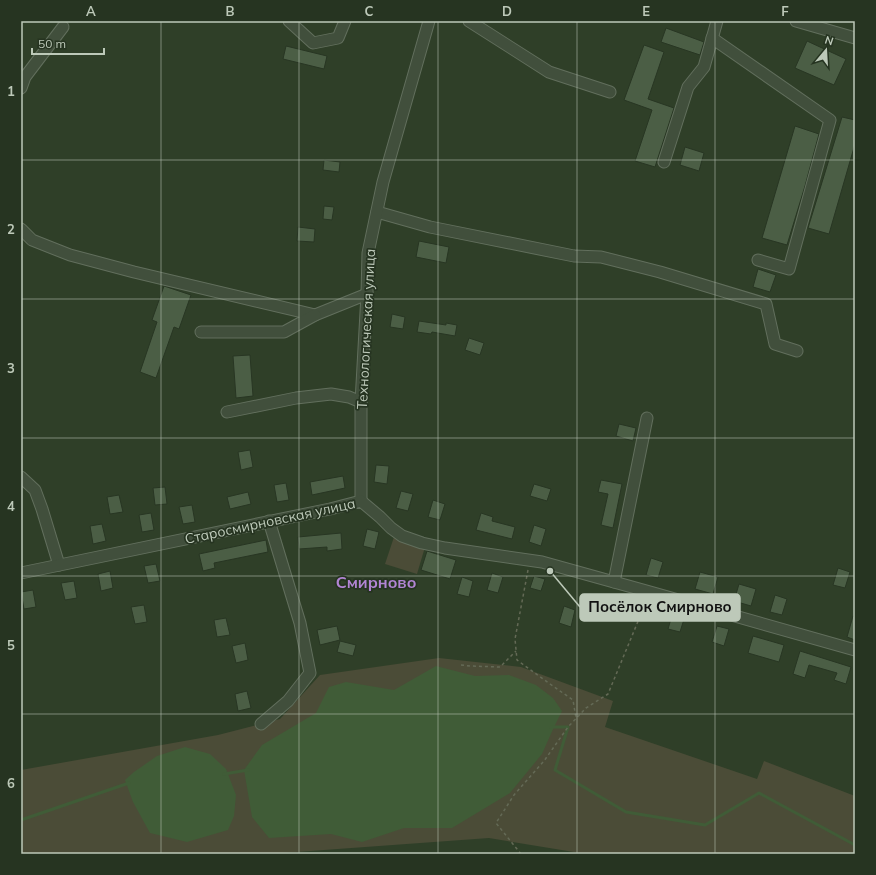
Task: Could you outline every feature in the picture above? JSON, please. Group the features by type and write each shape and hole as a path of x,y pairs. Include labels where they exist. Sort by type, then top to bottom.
{"street":[{"path":"289,21 313,43 338,38 345,21"},
{"name":"Технологическая улица","path":"361,501 361,402 368,252 383,182 429,21"},
{"path":"469,21 549,72 610,92"},
{"path":"664,162 688,87 704,66 717,21"},
{"path":"796,21 855,38"},
{"path":"21,88 25,77 63,27"},
{"path":"712,38 830,120 789,269 758,260"},
{"path":"377,212 430,227 566,255 601,257 660,272 766,304 775,344 797,351"},
{"path":"21,228 32,240 70,254 134,272 315,315"},
{"path":"201,332 284,332 315,315 367,294"},
{"path":"227,412 296,398 331,394 349,397 361,402"},
{"path":"614,582 647,418"},
{"path":"21,477 34,490 42,508 59,565"},
{"name":"Старосмирновская улица","path":"21,573 330,509 361,501 402,536 422,543 445,548 542,562 855,650"},
{"path":"261,724 288,701 310,673 300,623 269,521"}],"path":[{"path":"530,561 515,639 517,660 573,700 576,718"},
{"path":"521,854 496,823 514,795 544,762 568,727 586,708 608,694 650,592"},
{"path":"461,665 500,667 516,650"}],"shaded area":[{"path":"394,537 425,547 417,574 385,564"},
{"path":"439,658 521,667 613,701 605,727 757,779 764,761 855,796 855,854 586,854 489,838 269,854 21,854 21,770 218,735 280,719 320,675"},
{"path":"436,666 475,676 509,675 536,685 553,698 562,711 542,754 510,793 452,828 404,828 362,842 331,834 269,838 252,817 244,770 262,745 316,713 329,687 346,682 394,690"},
{"path":"185,747 210,754 226,769 236,795 234,816 228,830 187,842 150,833 133,802 125,780 157,756"}],"building":[{"path":"666,28 704,42 700,55 661,42"},
{"path":"807,41 846,59 834,85 795,68"},
{"path":"644,45 664,52 648,99 674,108 655,167 635,161 652,110 624,100"},
{"path":"286,46 327,56 324,69 283,59"},
{"path":"842,117 855,120 855,144 829,234 808,228"},
{"path":"795,126 819,134 787,245 762,238"},
{"path":"685,147 704,153 699,171 680,165"},
{"path":"324,160 340,162 339,172 323,170"},
{"path":"324,206 334,207 332,220 323,219"},
{"path":"298,227 315,229 314,242 297,241"},
{"path":"419,241 449,247 446,263 416,257"},
{"path":"758,269 776,275 770,292 753,287"},
{"path":"164,286 191,295 179,329 174,327 156,378 140,372 157,322 152,320"},
{"path":"392,314 405,317 403,329 390,327"},
{"path":"419,321 457,325 455,336 432,332 431,334 417,332"},
{"path":"469,338 484,343 480,355 465,350"},
{"path":"250,355 253,396 236,398 233,356"},
{"path":"619,424 636,428 633,441 616,436"},
{"path":"250,450 253,467 241,470 238,452"},
{"path":"376,465 389,466 387,484 374,482"},
{"path":"343,476 345,488 312,495 310,482"},
{"path":"601,480 622,484 613,528 601,525 608,494 598,492"},
{"path":"286,483 289,500 277,502 274,485"},
{"path":"534,484 551,489 547,501 530,496"},
{"path":"165,487 167,504 155,505 153,488"},
{"path":"401,491 413,494 408,511 396,508"},
{"path":"248,492 251,504 230,509 227,497"},
{"path":"119,495 123,512 110,514 107,497"},
{"path":"433,500 445,504 440,520 428,517"},
{"path":"192,505 195,522 183,524 179,507"},
{"path":"151,513 154,530 142,532 139,515"},
{"path":"481,513 493,517 492,521 515,527 512,539 476,530"},
{"path":"102,524 106,541 93,544 90,526"},
{"path":"534,525 546,529 541,546 529,542"},
{"path":"367,529 379,532 375,549 363,546"},
{"path":"341,533 342,549 327,551 327,547 299,549 298,537"},
{"path":"266,540 268,552 214,563 215,568 203,571 199,554"},
{"path":"427,551 456,560 450,579 421,570"},
{"path":"651,558 663,562 658,578 646,575"},
{"path":"156,564 160,581 148,583 144,566"},
{"path":"838,568 850,572 845,588 833,585"},
{"path":"110,571 113,588 101,591 98,574"},
{"path":"700,572 718,577 713,594 695,589"},
{"path":"492,573 503,577 498,593 487,590"},
{"path":"534,576 545,579 541,591 530,588"},
{"path":"462,577 473,581 469,597 457,594"},
{"path":"74,581 77,598 65,600 61,583"},
{"path":"739,584 756,589 751,606 734,601"},
{"path":"33,590 36,607 24,609 21,592"},
{"path":"775,595 787,599 782,615 770,612"},
{"path":"608,601 620,604 615,621 603,617"},
{"path":"144,605 147,622 135,624 131,607"},
{"path":"564,606 575,610 571,627 559,623"},
{"path":"673,612 685,616 680,632 668,629"},
{"path":"853,616 855,617 855,640 847,637"},
{"path":"226,618 230,635 217,637 214,620"},
{"path":"337,626 340,640 320,645 317,630"},
{"path":"717,626 729,629 724,646 712,642"},
{"path":"753,636 784,645 779,662 748,653"},
{"path":"340,641 356,645 353,656 337,652"},
{"path":"245,643 248,660 236,663 232,646"},
{"path":"800,651 851,667 846,684 834,680 837,673 809,665 805,678 793,674"},
{"path":"247,691 251,708 238,711 235,694"}],"waterway":[{"path":"551,727 568,727 555,770 626,812 705,825 759,793 855,845"},
{"path":"224,774 248,770"},
{"path":"21,820 129,783"}],"place":[{"name":"Посёлок Смирново","path":"550,571"}],"district":[{"name":"Смирново","path":"376,582"}]}
